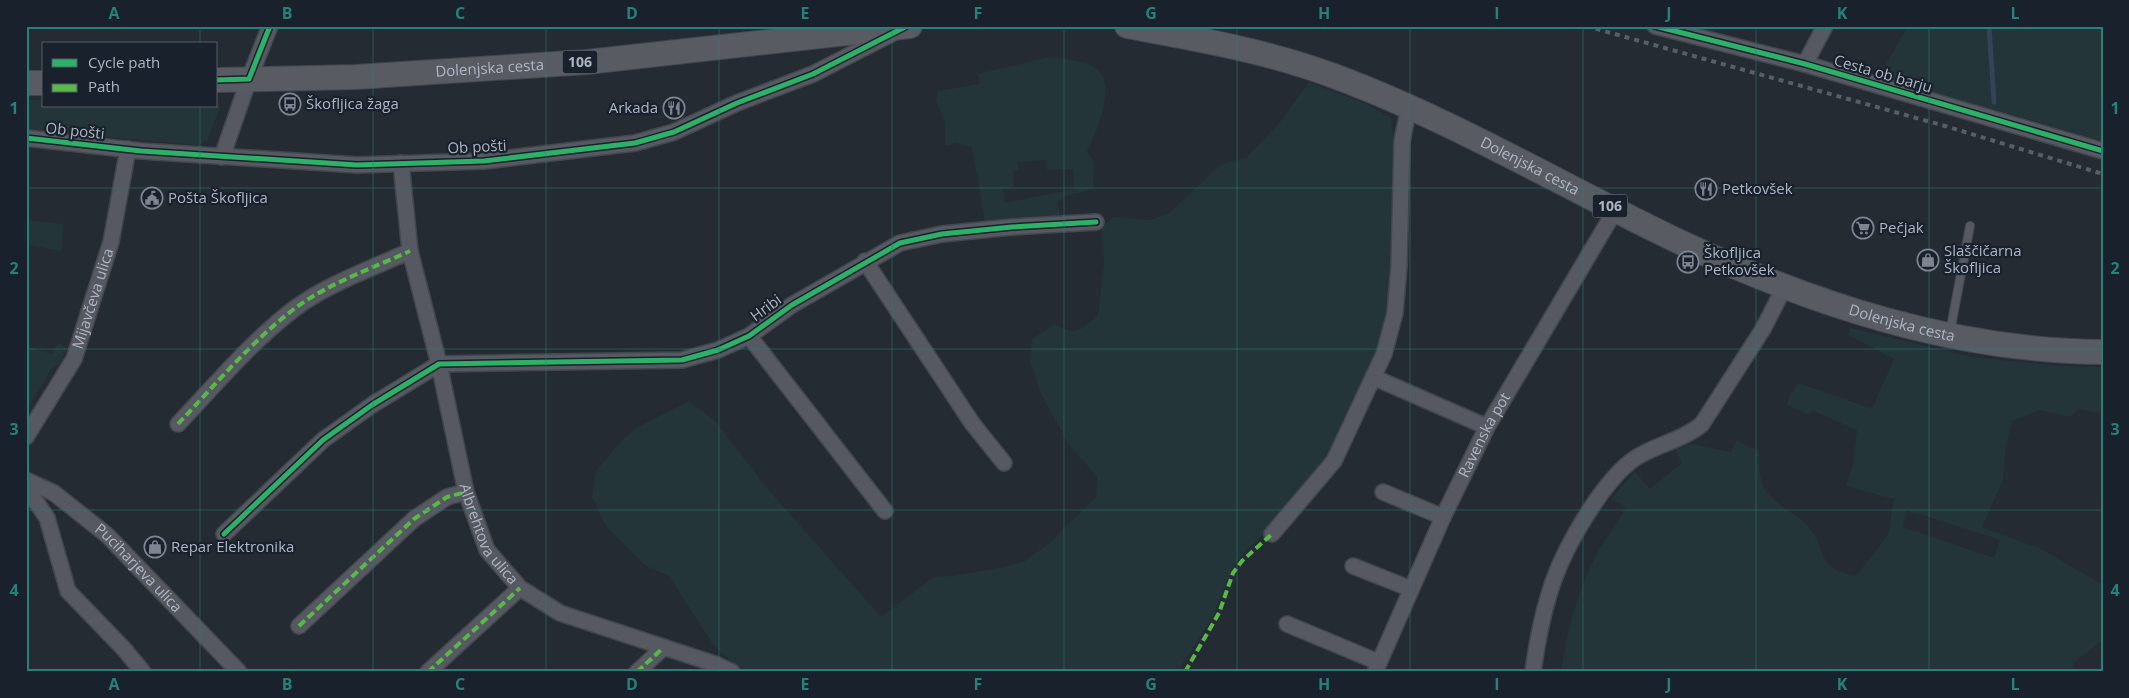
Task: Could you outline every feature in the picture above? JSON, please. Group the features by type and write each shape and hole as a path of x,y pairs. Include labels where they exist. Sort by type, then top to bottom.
{"main road":[{"name":"Dolenjska cesta","path":"218,80 356,78 587,62 910,26"},
{"name":"Dolenjska cesta","path":"1127,26 1261,52 1334,76 1409,108 1688,246 1785,286 1883,321 1949,337 2031,349 2103,352"},
{"path":"26,83 42,83"}],"street":[{"path":"222,156 270,26"},
{"name":"Cesta ob barju","path":"1655,26 1704,33 2103,151"},
{"name":"Cesta ob barju","path":"1805,64 1826,26"},
{"name":"Ob pošti","path":"26,138 128,149 357,165 484,162 635,143 674,132 736,103 813,74 905,27"},
{"path":"1272,534 1334,461 1384,354 1395,313 1399,266 1402,141 1409,108"},
{"name":"Mijavčeva ulica","path":"26,437 74,360 111,242 128,149"},
{"name":"Albrehtova ulica","path":"401,163 410,251 439,364 466,492 487,550 520,588 560,613 715,664 732,672"},
{"name":"Ravenska pot","path":"1377,667 1443,517 1487,427 1616,209"},
{"name":"Hribi","path":"439,364 682,360 718,350 749,336 792,305 900,242 942,234 1012,226 1096,222"},
{"path":"178,424 238,361 295,308 343,281 410,251"},
{"path":"865,261 972,422 1004,463"},
{"path":"1533,672 1538,638 1553,581 1579,529 1609,482 1637,457 1689,434 1702,424 1763,329 1785,286"},
{"name":"Hribi","path":"749,336 885,511"},
{"path":"224,534 323,440 372,405 439,364"},
{"path":"1373,378 1487,427"},
{"name":"Puciharjeva ulica","path":"26,480 54,493 108,535 239,672"},
{"path":"26,487 47,518 68,591 129,654 143,672"},
{"path":"300,626 414,520 446,497 466,492"},
{"path":"1383,492 1443,517"},
{"path":"1353,566 1411,589"},
{"path":"428,672 520,588"},
{"path":"1286,624 1377,667"},
{"path":"637,672 663,648"}],"lane":[{"path":"1949,337 1970,226"}],"shaded area":[{"path":"1908,26 2103,26 2103,141 1996,110 1877,80"},
{"path":"1049,57 1087,64 1098,70 1103,77 1105,98 1103,110 1087,150 1094,163 1093,189 1065,196 1057,202 1061,216 985,221 972,148 957,143 945,146 945,123 936,101 938,91 980,84 978,74","holes":["1046,160 1047,170 1073,169 1074,189 1005,203 1003,189 1014,186 1013,172 1019,170 1018,162"]},
{"path":"1309,82 1366,104 1391,118 1397,174 1392,319 1326,463 1293,507 1241,556 1232,569 1213,617 1177,672 744,672 714,646 669,576 646,566 606,526 592,497 596,471 623,439 638,427 689,401 716,422 766,487 881,617 934,577 1005,567 1025,561 1051,542 1096,497 1097,476 1070,447 1041,394 1030,361 1032,339 1055,324 1068,330 1078,330 1098,316 1104,262 1101,228 1113,217 1151,220 1169,213 1221,165 1246,158 1280,122"},
{"path":"26,100 42,100 42,108 218,108 218,104 220,107 208,139 199,145 26,130"},
{"path":"26,220 64,224 61,251 26,244"},
{"path":"1850,328 1972,357 2061,366 2103,367 2103,405 2099,413 2078,409 2070,417 2040,410 2012,421 2006,445 2003,480 1982,527 2043,550 2103,585 2103,640 2074,662 2073,672 1561,672 1566,641 1579,595 1598,552 1626,506 1610,500 1635,472 1650,489 1682,463 1675,449 1692,444 1731,452 1736,441 1759,451 1761,478 1767,492 1813,532 1823,555 1833,568 1856,576 1888,535 1894,499 1846,486 1853,464 1857,430 1813,411 1809,415 1787,405 1790,394 1799,383 1872,409 1894,359 1848,335","holes":["1907,510 2000,540 1994,558 1903,527"]},
{"path":"58,343 67,348 61,363 52,368 26,411 26,346 52,354"}],"waterway":[{"path":"1989,26 1994,102"}],"railway":[{"path":"1586,26 1945,126 2103,174"}],"marked path":[{"path":"178,424 263,335 294,309 335,284 410,251"},
{"path":"299,626 414,519 447,497 466,492"},
{"path":"1185,672 1219,613 1233,573 1242,561 1272,534"},
{"path":"428,672 520,588"},
{"path":"637,672 663,648"}],"cycle path":[{"path":"218,80 249,79 270,26"},
{"path":"1655,26 1805,64 2103,151"},
{"path":"26,138 141,151 357,165 484,161 635,143 674,132 737,103 813,74 905,27"},
{"path":"224,534 323,440 372,405 439,364 682,360 718,350 749,336 792,305 900,243 942,234 1012,227 1096,222"}],"place":[{"name":"Škofljica žaga","path":"290,104"},
{"name":"Arkada","path":"674,108"},
{"name":"Petkovšek","path":"1706,189"},
{"name":"Pošta Škofljica","path":"152,198"},
{"name":"Pečjak","path":"1863,228"},
{"name":"Slaščičarna Škofljica","path":"1928,260"},
{"name":"Škofljica Petkovšek","path":"1688,262"},
{"name":"Repar Elektronika","path":"155,547"}]}
